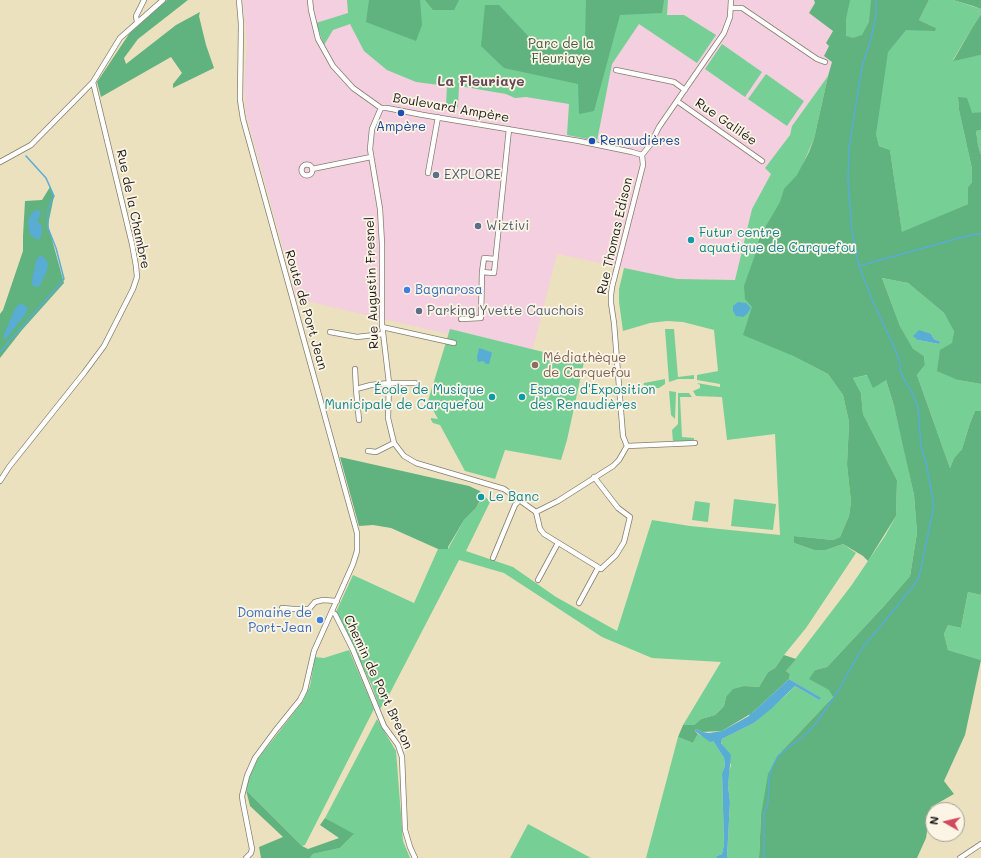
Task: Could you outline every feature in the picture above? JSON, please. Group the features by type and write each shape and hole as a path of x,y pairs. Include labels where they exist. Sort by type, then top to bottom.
{"street":[{"path":"137,22 136,16 144,0"},
{"path":"0,162 30,145 93,82 120,38 163,0"},
{"name":"Route de Port Jean","path":"239,0 241,24 240,100 243,119 357,533 357,551 355,558 314,651 305,690 300,700 256,758 247,776 242,803 252,844 251,853 246,858"},
{"name":"Boulevard Ampère","path":"310,0 318,39 333,66 353,88 381,108 579,141 642,155"},
{"path":"642,155 650,145 659,127 724,33 728,24 731,0"},
{"path":"731,8 742,8 817,59 825,62"},
{"path":"616,70 674,82 685,90"},
{"name":"Rue de la Chambre","path":"0,481 9,467 104,346 133,289 137,278 132,244 93,82"},
{"name":"Rue Galilée","path":"677,101 762,161"},
{"name":"Rue Augustin Fresnel","path":"381,108 372,129 370,143 381,223 382,327 389,383 388,418 394,443 404,456 416,463 504,489 520,500"},
{"path":"428,173 438,118"},
{"path":"482,272 494,273 509,129"},
{"name":"Rue Thomas Edison","path":"627,446 623,436 611,295 612,286 642,171 642,155"},
{"path":"312,169 371,157"},
{"path":"461,319 481,318 482,272 484,258 495,259"},
{"path":"382,327 454,343"},
{"path":"330,332 357,337 383,334"},
{"path":"355,369 359,420"},
{"path":"356,389 371,385 389,383 415,383"},
{"path":"368,451 376,452 394,443"},
{"path":"536,512 558,501 613,466 619,460 627,446 695,443"},
{"path":"492,558 515,505 520,500 536,512 540,529 544,534 601,569 618,552 624,542 630,517 618,508 594,478"},
{"path":"538,580 558,543"},
{"path":"579,603 598,568"},
{"path":"282,608 309,609 315,602 323,600 337,601"},
{"name":"Chemin de Port Breton","path":"332,612 353,650 384,726 398,745 402,757 405,830 415,858"},
{"path":"960,858 981,844"}],"shaded area":[{"path":"243,0 814,0 815,3 809,13 833,31 826,43 829,46 832,62 828,76 792,126 790,135 765,168 772,174 752,209 735,280 677,279 557,254 532,352 297,299 246,114 244,84 247,44"}],"green space":[{"path":"167,0 188,0 138,39 124,58 126,64 176,25 200,12 199,16 206,45 214,68 173,88 173,84 182,73 171,57 101,97 97,82 129,34"},
{"name":"Parc de la Fleuriaye","path":"347,0 668,0 667,15 684,15 716,35 697,63 639,24 612,64 597,141 567,135 569,104 526,97 515,98 506,94 459,86 458,107 446,105 447,86 416,82 387,70 364,51 350,24 333,30 324,45 316,23 348,13"},
{"path":"369,0 420,0 422,25 416,41 366,22"},
{"path":"425,0 459,0 454,10 433,10"},
{"path":"586,0 664,0 662,13 620,15 594,111 579,114 578,84 504,68 481,46 485,5 499,5 528,36 557,45 585,40"},
{"path":"814,0 850,0 846,19 846,36 853,38 862,35 869,22 871,0 929,0 919,20 936,28 935,31 906,30 888,52 876,134 879,146 890,150 902,232 968,204 968,187 972,182 972,169 959,110 958,97 967,98 972,113 981,112 981,130 976,131 981,155 981,384 958,380 937,371 940,350 952,343 954,331 944,313 908,283 882,278 900,326 913,349 924,356 925,365 917,375 950,468 954,458 962,449 975,411 981,411 981,595 968,592 961,628 948,625 944,634 948,650 981,660 965,735 944,781 954,794 940,802 925,802 925,840 917,858 759,858 761,815 768,774 780,753 833,697 829,690 809,679 815,670 827,667 910,576 917,533 914,495 894,406 886,380 873,388 867,375 853,378 861,393 863,414 897,480 896,516 868,561 863,556 843,544 826,550 814,550 794,543 794,536 833,540 840,537 849,516 851,502 847,465 849,422 843,395 828,374 791,355 743,335 752,307 745,299 744,286 755,255 759,238 780,202 784,189 797,175 809,152 814,139 832,62 824,56 829,46 826,43 833,31 809,13 815,3"},
{"path":"819,0 923,0 912,24 936,28 919,20 929,0 953,0 981,9 981,14 953,60 981,55 981,112 972,114 958,97 959,110 972,169 972,182 968,187 968,204 902,233 890,150 879,146 876,135 759,238 755,255 752,307 791,355 828,374 843,395 849,422 847,465 851,502 849,516 840,537 833,540 794,536 794,543 814,550 826,550 843,544 856,553 806,628 775,668 768,672 759,687 745,686 726,697 724,706 715,715 701,719 694,725 683,725 721,662 652,658 602,637 504,573 459,560 390,693 380,709 372,686 336,612 353,575 414,603 438,549 448,549 464,520 476,508 482,498 480,491 490,502 466,551 513,567 556,597 617,631 652,520 690,526 780,535 775,434 727,440 722,397 696,396 693,391 700,388 700,385 697,383 720,387 720,384 697,380 697,375 718,371 714,330 683,322 667,321 650,323 623,331 619,302 619,289 624,268 677,279 735,280 752,209 771,174 765,168 790,135 792,126 828,76 814,139 802,166 814,145 834,59 835,22"},
{"path":"953,0 981,0 981,9 973,6"},
{"path":"981,14 981,55 953,61 972,28"},
{"path":"722,44 762,72 745,97 705,69"},
{"path":"766,74 804,101 787,126 748,99"},
{"path":"981,130 981,155 976,131"},
{"path":"50,187 54,196 48,225 64,283 22,330 0,358 0,314 3,310 23,251 25,201 42,200"},
{"path":"882,278 908,283 944,313 954,330 953,343 958,380 981,384 981,411 975,411 962,449 954,458 950,468 917,375 925,365 924,356 913,350 900,326","holes":["931,334 934,339 941,342 939,344 918,340"]},
{"path":"450,329 584,362 567,440 561,460 505,450 495,479 465,471 440,425 433,423 431,420 431,418 438,419 428,401"},
{"path":"665,329 674,329 678,377 694,375 694,379 678,379 669,382"},
{"path":"868,375 886,380 894,406 914,495 917,533 910,576 827,667 815,670 810,679 830,690 833,697 780,753 761,815 759,858 727,858 730,802 728,786 731,765 721,742 722,739 754,723 795,686 819,700 820,698 789,679 790,674 786,671 851,586 885,536 896,516 897,480 863,414 861,393 853,378"},
{"path":"665,379 665,384 659,388 643,388 644,383"},
{"path":"669,391 676,392 675,419 671,415"},
{"path":"678,393 689,393 692,397 680,397 682,437 694,438 694,441 673,442 672,430 678,424"},
{"path":"340,457 469,486 480,491 482,497 476,508 464,520 448,549 438,549 391,528 373,525 359,526"},
{"path":"734,499 776,504 773,530 731,526"},
{"path":"695,501 710,503 708,522 692,520"},
{"path":"968,592 981,595 981,660 948,650 944,634 948,625 961,628"},
{"path":"349,650 374,709 305,845 302,846 246,790 248,779 257,760 303,701 310,686 315,657 324,658"},
{"path":"784,655 796,659 786,671 790,674 789,679 752,713 722,731 702,732 696,729 695,731 698,734 693,743 678,737 683,725 694,725 701,719 715,715 724,706 726,697 733,689 745,686 759,687 768,672 775,668"},
{"path":"377,719 396,751 403,841 410,858 310,858 313,854 340,848 353,835 325,818"},
{"path":"698,734 713,741 724,758 725,766 722,773 724,844 722,854 716,858 646,858 678,737 693,743"},
{"path":"246,790 302,846 308,849 339,838 320,825 325,818 354,834 340,848 313,854 310,858 261,858 259,847 283,837 250,806"},
{"path":"528,824 591,858 510,858"}],"water":[{"path":"39,210 41,213 37,222 41,224 42,230 39,240 31,236 28,223 30,216 34,211"},
{"path":"40,255 45,258 48,264 47,271 39,287 36,287 32,285 32,280 36,261"},
{"path":"738,302 746,303 751,308 743,317 736,316 733,311 733,306"},
{"path":"23,304 27,307 27,312 5,340 4,335 14,311 18,305"},
{"path":"919,330 931,334 934,339 941,342 939,344 918,340 913,336"},
{"path":"479,348 492,353 489,364 486,364 483,361 478,362 477,358"},
{"path":"789,679 821,698 819,700 795,686 754,723 722,739 721,743 731,755 728,786 730,802 727,858 716,858 722,854 724,844 722,773 725,766 724,758 713,741 710,742 695,731 696,729 709,733 722,731 749,716 750,713 752,713"}],"waterway":[{"path":"764,858 764,814 768,804 769,777 772,768 778,756 807,733 817,722 835,696 861,650 919,577 934,506 926,463 921,447 918,407 900,371 900,363 896,351 874,304 859,266 852,231 848,181 849,148 862,67 876,17 876,0"},
{"path":"0,352 64,279 56,248 48,228 48,209 54,196 46,178 26,156"},
{"path":"859,266 981,233"}],"place":[{"name":"Ampère","path":"401,113"},
{"name":"Renaudières","path":"592,141"},
{"name":"EXPLORE","path":"436,175"},
{"name":"Wiztivi","path":"478,226"},
{"name":"Futur centre aquatique de Carquefou","path":"691,240"},
{"name":"Bagnarosa","path":"407,290"},
{"name":"Parking Yvette Cauchois","path":"419,311"},
{"name":"Médiathèque de Carquefou","path":"535,365"},
{"name":"École de Musique Municipale de Carquefou","path":"492,397"},
{"name":"Espace d'Exposition des Renaudières","path":"522,397"},
{"name":"Le Banc","path":"481,497"},
{"name":"Domaine de Port-Jean","path":"320,620"}],"district":[{"name":"La Fleuriaye","path":"481,82"}]}
